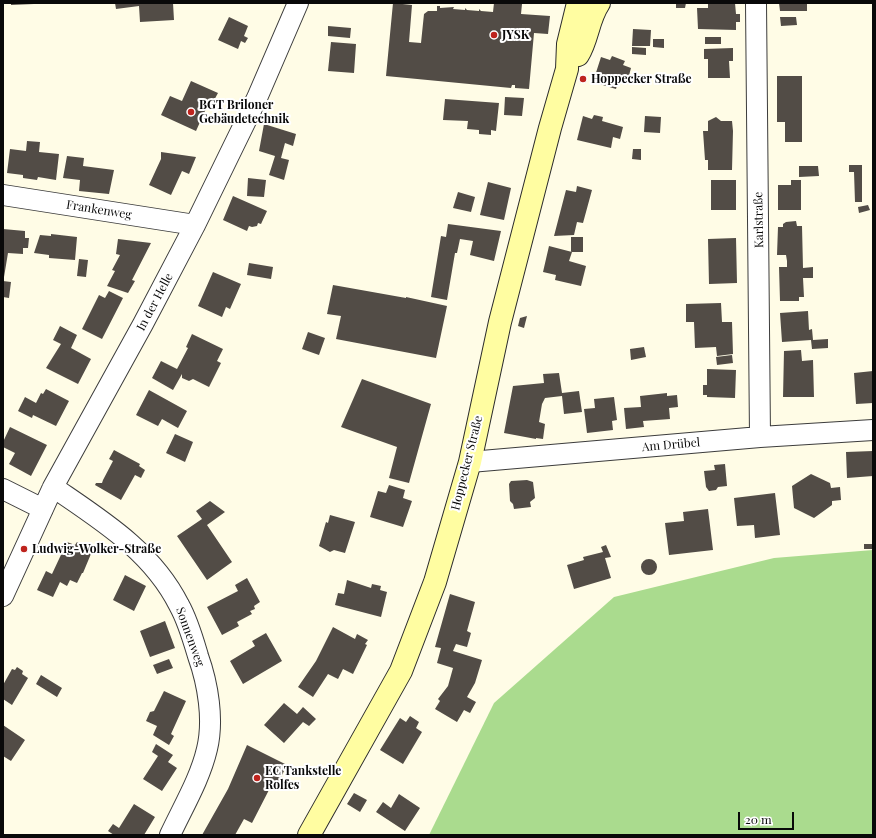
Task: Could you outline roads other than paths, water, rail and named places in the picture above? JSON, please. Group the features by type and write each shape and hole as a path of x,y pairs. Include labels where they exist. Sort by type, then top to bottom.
{"street":[{"name":"In der Helle","path":"3,596 53,486 144,324 195,225 257,98 298,3"},
{"name":"Hoppecker Straße","path":"568,69 568,44 578,3"},
{"name":"Hoppecker Straße","path":"309,835 401,671 435,582 470,462 500,322 550,128 568,69 582,48 590,23 599,3"},
{"name":"Karlstraße","path":"756,3 760,437"},
{"name":"Frankenweg","path":"3,195 195,225"},
{"name":"Am Drübel","path":"470,462 760,437 873,430"},
{"name":"Sonnenweg","path":"53,486 118,533 145,556 179,604 192,636 204,676 209,713 208,740 197,777 170,835"},
{"path":"3,489 43,509"}],"place":[{"name":"JYSK","path":"494,35"},
{"name":"Hoppecker Straße","path":"583,79"},
{"name":"BGT Briloner Gebäudetechnik","path":"191,112"},
{"name":"Ludwig-Wolker-Straße","path":"24,549"},
{"name":"EC Tankstelle Rolfes","path":"257,778"}]}
